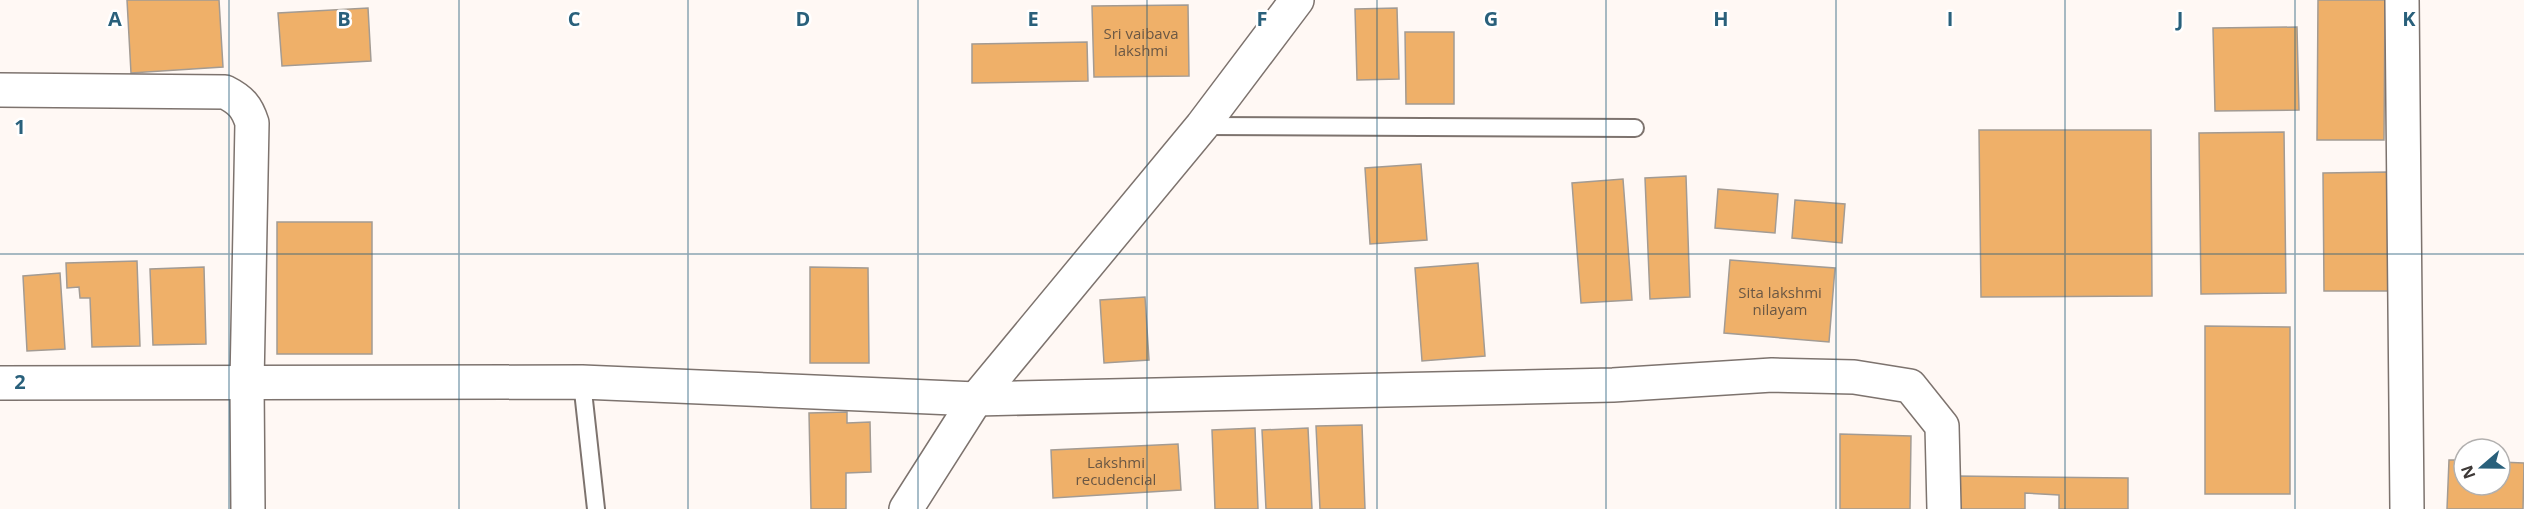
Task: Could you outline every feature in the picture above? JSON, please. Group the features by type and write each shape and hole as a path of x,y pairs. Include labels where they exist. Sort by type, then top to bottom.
{"street":[{"path":"906,509 976,399 1202,126 1296,0"},
{"path":"2402,0 2407,509"},
{"path":"0,90 225,92 244,104 252,123 247,383 248,509"},
{"path":"0,383 582,382 976,399 1613,385 1772,375 1854,378 1910,386 1942,426 1944,509"}],"lane":[{"path":"1202,126 1635,128"},
{"path":"582,382 596,509"}],"building":[{"path":"127,0 219,0 223,67 131,73"},
{"path":"2318,0 2385,0 2384,140 2317,140"},
{"path":"1188,5 1189,76 1094,77 1092,6"},
{"path":"368,8 371,61 282,66 278,13"},
{"path":"1397,8 1399,79 1357,80 1355,9"},
{"path":"2297,27 2299,110 2215,111 2213,28"},
{"path":"1405,32 1454,32 1454,104 1406,104"},
{"path":"1087,42 1088,81 972,83 972,44"},
{"path":"1979,130 2151,130 2152,296 1981,297"},
{"path":"2284,132 2286,293 2201,294 2199,133"},
{"path":"1421,164 1427,240 1370,244 1365,168"},
{"path":"2387,172 2388,291 2324,291 2323,173"},
{"path":"1686,176 1690,297 1650,299 1645,178"},
{"path":"1623,179 1632,300 1581,303 1572,183"},
{"path":"1718,189 1778,194 1775,233 1715,228"},
{"path":"1795,200 1845,204 1842,243 1792,238"},
{"path":"277,222 372,222 372,354 277,354"},
{"path":"1730,260 1835,268 1829,342 1724,333"},
{"path":"137,261 140,346 92,347 90,298 80,298 79,287 67,288 66,263"},
{"path":"1478,263 1485,356 1422,361 1415,268"},
{"path":"204,267 206,344 153,345 150,269"},
{"path":"810,267 868,268 869,363 810,363"},
{"path":"60,273 65,349 27,351 23,276"},
{"path":"1145,297 1149,360 1104,363 1100,300"},
{"path":"2205,326 2290,327 2290,494 2205,494"},
{"path":"847,412 847,423 870,422 871,472 846,473 846,509 811,509 809,413"},
{"path":"1362,425 1365,509 1320,509 1316,426"},
{"path":"1255,428 1258,509 1215,509 1212,430"},
{"path":"1308,428 1312,509 1266,509 1262,430"},
{"path":"1840,434 1911,436 1910,509 1840,509"},
{"path":"1178,444 1181,490 1053,498 1051,450"},
{"path":"2449,460 2452,460 2452,497 2512,497 2512,462 2524,463 2523,509 2447,509"},
{"path":"1957,476 2128,478 2128,509 2059,509 2059,495 2025,493 2025,509 1956,509"}]}
